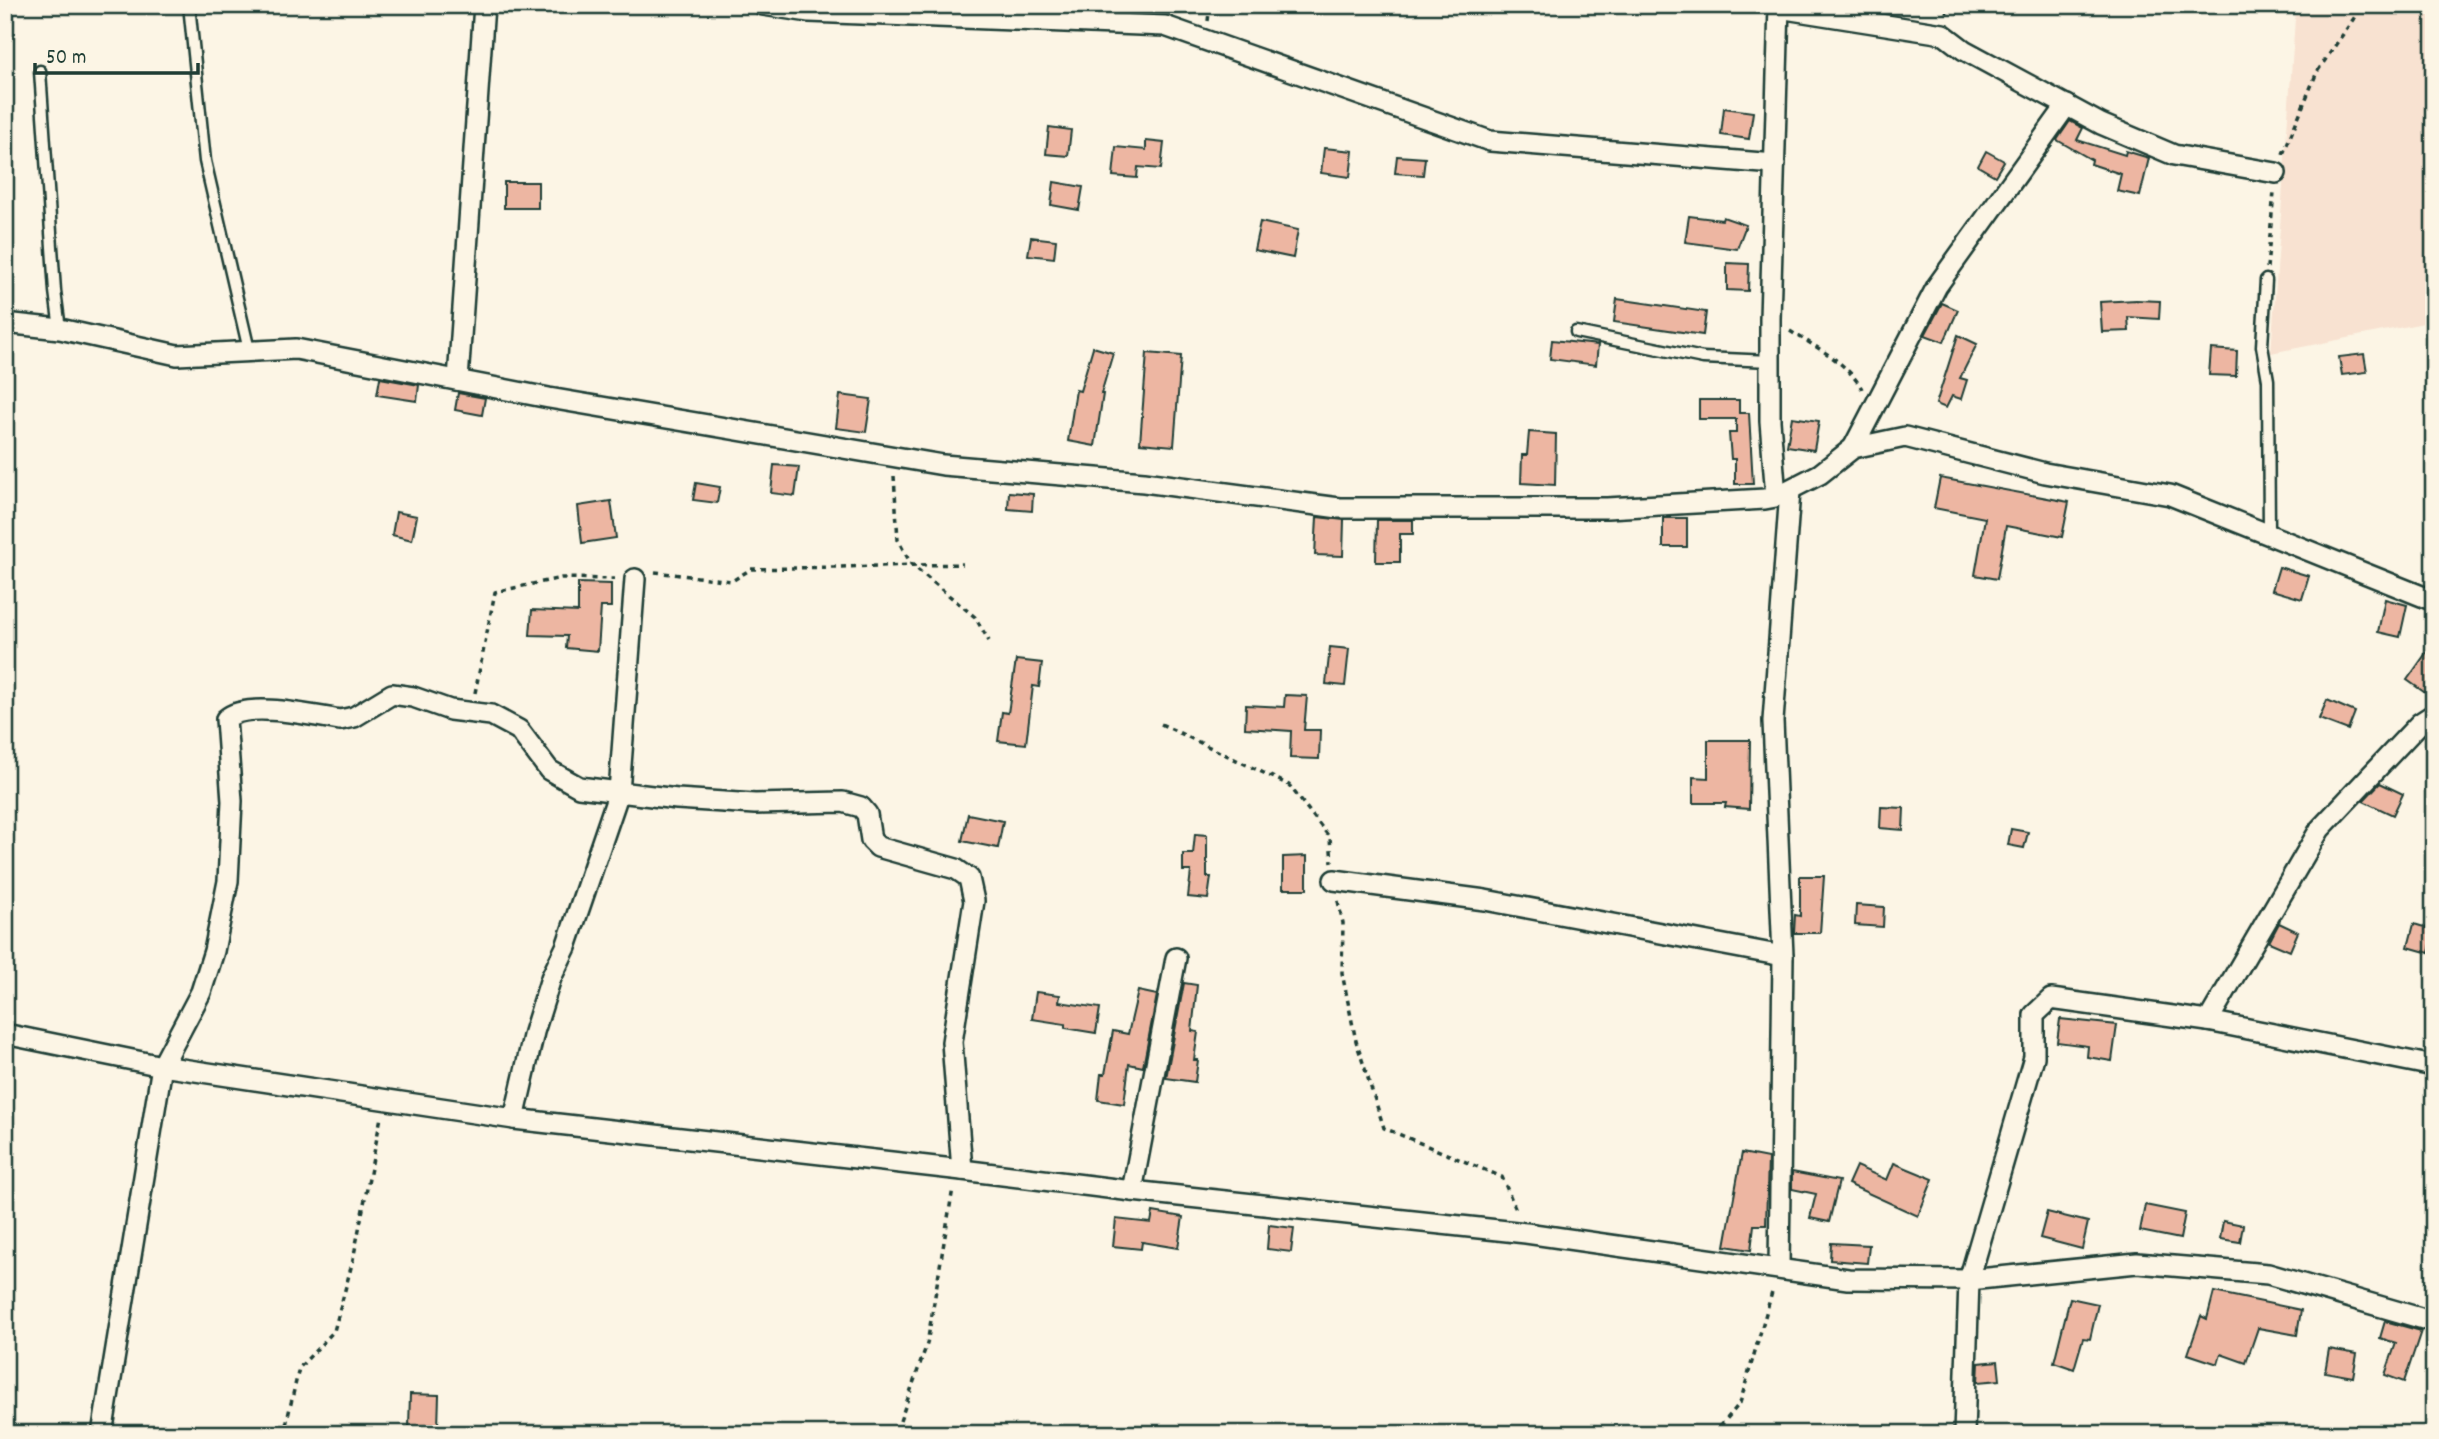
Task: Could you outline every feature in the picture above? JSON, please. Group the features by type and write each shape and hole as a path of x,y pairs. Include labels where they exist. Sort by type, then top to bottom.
{"street":[{"path":"458,380 484,5"},
{"path":"763,5 809,12 1165,26 1490,141 1775,164"},
{"path":"1779,1267 1783,956 1773,721 1783,494 1770,421 1770,319 1779,6 1942,34 1964,50 2101,124 2174,155 2276,173"},
{"path":"5,323 60,329 177,355 296,349 943,465 1144,482 1339,508 1607,508 1783,494 1820,474 1853,447 1937,286 2067,105"},
{"path":"1853,447 1905,438 2045,473 2170,495 2434,601"},
{"path":"514,1119 534,1032 551,978 566,947 619,792 635,579"},
{"path":"102,1434 162,1066 201,992 214,951 228,881 232,801 226,719 231,714 251,710 340,720 354,717 392,694 413,697 450,710 491,715 519,730 549,770 579,788 677,800 755,804 843,802 861,807 867,814 870,840 878,848 957,869 969,878 974,901 952,1042 959,1169"},
{"path":"2208,1021 2320,829 2420,723 2434,714"},
{"path":"1334,880 1485,900 1783,956"},
{"path":"1132,1191 1176,958"},
{"path":"1964,1434 1969,1280 2034,1057 2034,1015 2051,999 2208,1021 2434,1066"},
{"path":"5,1034 162,1066 514,1119 1132,1191 1526,1233 1779,1267 1848,1279 1969,1280 2137,1263 2268,1274 2434,1322"}],"lane":[{"path":"189,5 205,161 249,350"},
{"path":"40,71 60,329"},
{"path":"2266,280 2262,346 2268,380 2269,534"},
{"path":"1576,332 1703,358 1770,361"}],"path":[{"path":"2266,280 2276,173 2317,72 2363,5"},
{"path":"1770,319 1826,353 1852,373 1873,409"},
{"path":"892,456 898,540 911,564 975,617 989,641"},
{"path":"472,712 495,592 561,578 635,579 648,572 732,581 751,569 963,564"},
{"path":"1161,724 1289,785 1330,838 1334,880 1343,923 1342,973 1356,1041 1384,1128 1502,1177 1526,1233"},
{"path":"284,1434 299,1368 334,1331 353,1260 385,1099"},
{"path":"900,1421 927,1345 959,1169"},
{"path":"1714,1434 1740,1403 1779,1267"}],"shaded area":[{"path":"2296,5 2434,5 2434,321 2271,353"}],"building":[{"path":"1724,108 1753,112 1749,139 1721,135"},
{"path":"2070,121 2083,128 2077,140 2125,155 2126,151 2149,158 2140,196 2117,191 2121,174 2091,164 2092,160 2057,140"},
{"path":"1049,127 1071,130 1068,156 1046,154"},
{"path":"1146,141 1164,143 1161,169 1138,167 1137,178 1113,176 1116,147 1146,150"},
{"path":"1324,148 1353,151 1350,177 1321,173"},
{"path":"1986,151 2004,161 1995,176 1978,166"},
{"path":"1397,156 1425,158 1423,175 1395,173"},
{"path":"504,182 538,182 538,208 504,208"},
{"path":"1054,182 1083,187 1079,210 1051,205"},
{"path":"1689,216 1722,220 1723,217 1746,225 1737,249 1685,242"},
{"path":"1260,222 1298,230 1293,258 1254,250"},
{"path":"1031,237 1056,240 1054,258 1028,255"},
{"path":"1727,263 1749,264 1748,291 1727,290"},
{"path":"1617,299 1706,312 1703,335 1614,322"},
{"path":"2160,301 2159,319 2128,317 2129,331 2102,332 2100,302"},
{"path":"1942,303 1958,310 1944,342 1925,335"},
{"path":"1958,335 1977,344 1960,378 1967,380 1961,399 1952,396 1946,408 1936,404"},
{"path":"1552,340 1598,345 1596,365 1550,359"},
{"path":"1093,347 1113,353 1101,394 1095,446 1068,441 1076,390 1080,391"},
{"path":"2211,349 2237,351 2236,376 2209,375"},
{"path":"1147,353 1181,356 1174,446 1140,443"},
{"path":"2364,354 2367,372 2342,375 2339,357"},
{"path":"380,378 419,385 417,401 377,395"},
{"path":"458,393 485,398 482,415 455,410"},
{"path":"840,395 871,399 866,432 836,428"},
{"path":"1699,400 1739,400 1739,413 1749,413 1753,484 1735,484 1735,459 1731,459 1729,433 1736,433 1736,419 1699,419"},
{"path":"1792,417 1819,421 1814,450 1787,446"},
{"path":"1529,432 1556,434 1555,485 1521,483 1522,455 1527,455"},
{"path":"774,465 799,467 795,496 771,493"},
{"path":"1940,478 2069,502 2062,537 2006,526 1997,579 1975,575 1985,518 1934,508"},
{"path":"696,483 720,487 717,503 693,500"},
{"path":"1009,492 1033,494 1032,511 1008,509"},
{"path":"611,501 616,538 582,543 578,506"},
{"path":"396,512 417,516 412,540 392,535"},
{"path":"1317,517 1344,520 1343,556 1315,555"},
{"path":"1663,518 1687,518 1687,547 1663,547"},
{"path":"1377,520 1413,520 1413,534 1400,534 1400,562 1376,562"},
{"path":"2279,567 2309,576 2302,599 2272,590"},
{"path":"578,583 611,584 611,607 601,607 598,651 566,648 567,636 530,635 532,610 578,612"},
{"path":"2385,599 2407,605 2400,637 2378,632"},
{"path":"2434,642 2434,699 2407,680"},
{"path":"1330,647 1349,649 1345,686 1326,684"},
{"path":"1016,660 1042,663 1039,687 1033,686 1026,744 998,741 1002,712 1008,713"},
{"path":"1285,695 1307,696 1304,730 1320,730 1319,759 1290,758 1291,731 1245,728 1246,705 1284,707"},
{"path":"2327,700 2355,712 2348,730 2319,719"},
{"path":"1708,740 1750,740 1749,809 1725,807 1726,803 1693,803 1693,777 1708,778"},
{"path":"2380,783 2403,794 2393,815 2363,801"},
{"path":"1881,807 1904,808 1903,830 1880,828"},
{"path":"968,814 1003,821 998,848 962,841"},
{"path":"2011,829 2028,832 2024,848 2008,845"},
{"path":"1195,834 1207,835 1207,877 1211,877 1208,899 1188,897 1191,871 1183,871 1183,854 1193,854"},
{"path":"1307,856 1307,889 1283,889 1283,857"},
{"path":"1800,876 1824,876 1820,933 1794,933 1795,915 1800,916"},
{"path":"1856,905 1884,907 1883,927 1855,925"},
{"path":"2279,923 2298,932 2290,951 2269,942"},
{"path":"2414,924 2434,930 2429,953 2408,947"},
{"path":"1184,983 1197,985 1192,1031 1198,1032 1194,1060 1198,1060 1195,1082 1166,1078"},
{"path":"1138,991 1157,995 1143,1067 1129,1064 1124,1104 1098,1100 1101,1074 1105,1074 1113,1031 1128,1034"},
{"path":"1036,992 1060,995 1059,1002 1100,1008 1096,1033 1065,1028 1065,1024 1032,1019"},
{"path":"2060,1019 2117,1025 2112,1061 2087,1057 2088,1046 2057,1042"},
{"path":"1742,1153 1768,1158 1766,1225 1754,1225 1751,1250 1725,1246"},
{"path":"1894,1163 1933,1179 1918,1216 1848,1184 1856,1166 1887,1180"},
{"path":"1792,1172 1839,1181 1829,1222 1810,1218 1816,1194 1792,1189"},
{"path":"2145,1205 2185,1213 2180,1239 2140,1231"},
{"path":"1153,1212 1183,1217 1178,1248 1142,1242 1141,1249 1113,1246 1116,1219 1151,1223"},
{"path":"2047,1212 2088,1222 2082,1249 2040,1238"},
{"path":"2223,1221 2243,1225 2240,1242 2220,1239"},
{"path":"1269,1225 1294,1228 1291,1252 1267,1249"},
{"path":"1831,1243 1869,1245 1867,1263 1830,1260"},
{"path":"2214,1292 2301,1310 2297,1335 2258,1328 2246,1363 2221,1354 2218,1364 2188,1354 2201,1316 2207,1319"},
{"path":"2070,1298 2098,1304 2090,1339 2083,1338 2074,1369 2054,1362"},
{"path":"2385,1321 2421,1331 2404,1382 2385,1375 2396,1343 2380,1338"},
{"path":"2329,1349 2357,1354 2353,1377 2325,1372"},
{"path":"1998,1361 2000,1380 1978,1382 1979,1363"},
{"path":"410,1394 439,1395 438,1427 409,1427"}]}
